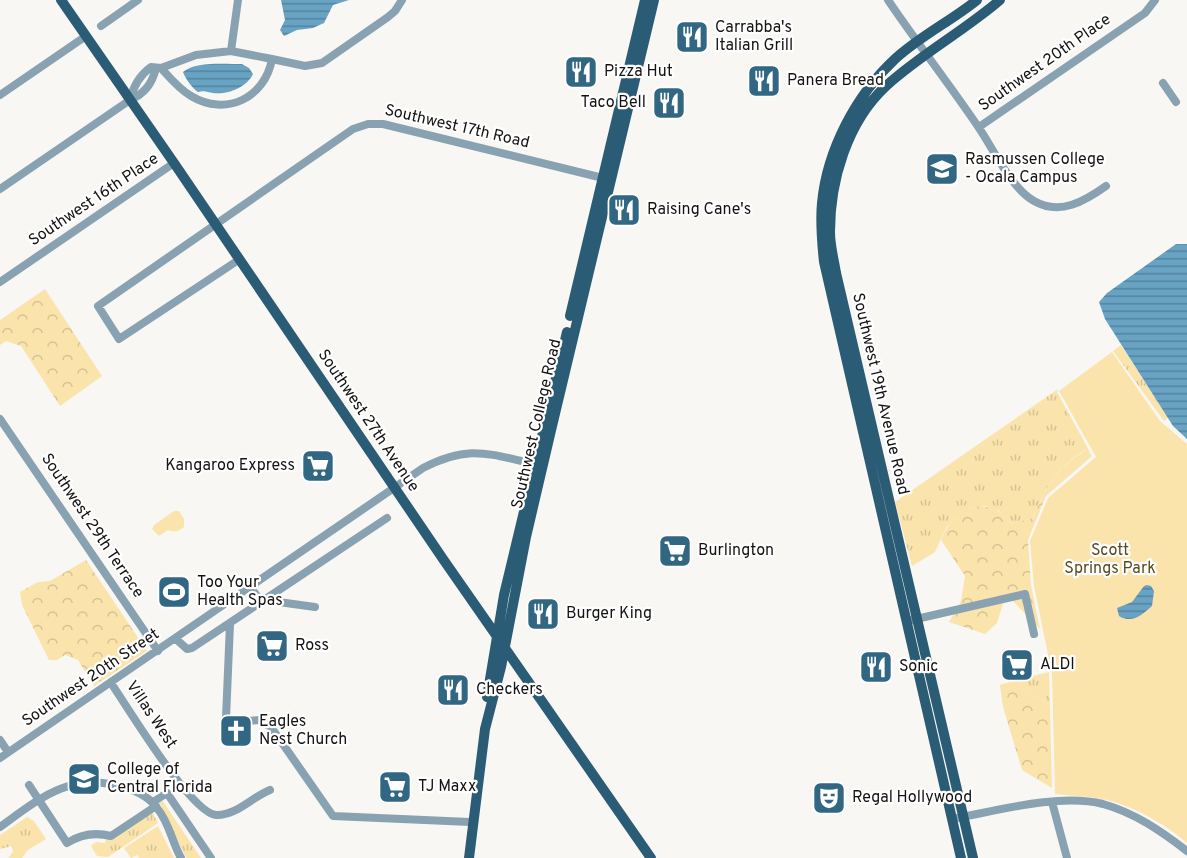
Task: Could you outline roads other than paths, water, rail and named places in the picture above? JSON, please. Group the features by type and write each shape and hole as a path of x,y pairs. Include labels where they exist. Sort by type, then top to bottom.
{"main road":[{"name":"Southwest 27th Avenue","path":"61,0 651,858"},
{"name":"Southwest College Road","path":"467,858 496,635 607,178 645,0"},
{"name":"Southwest College Road","path":"607,178 654,0"},
{"name":"Southwest 19th Avenue Road","path":"961,858 957,818 824,262 821,233 822,202 828,168 846,124 877,79 895,59 977,0"},
{"name":"Southwest 19th Avenue Road","path":"911,620 836,273 830,234 832,195 843,154 859,122 884,88 1000,0"},
{"name":"Southwest College Road","path":"467,858 485,729 504,647 539,465"},
{"name":"Southwest 19th Avenue Road","path":"957,818 973,858"}],"street":[{"path":"101,26 138,0"},
{"path":"231,51 238,0"},
{"path":"130,100 133,89 151,67 158,68 196,55 231,51 305,66 322,63 388,17 402,0"},
{"path":"888,0 979,127 1020,189 1034,201 1063,207 1077,204 1106,186"},
{"name":"Southwest 20th Place","path":"979,127 1145,12 1155,0"},
{"path":"0,95 86,36"},
{"path":"158,68 176,86 192,97 216,105 241,101 258,91 270,71 272,59"},
{"path":"0,189 130,100 140,96 158,68"},
{"path":"141,77 150,82"},
{"path":"1163,84 1176,102"},
{"name":"Southwest 17th Road","path":"240,259 119,339 98,306 354,129 368,124 383,124 607,178"},
{"name":"Southwest 16th Place","path":"0,282 174,163"},
{"name":"Southwest 29th Terrace","path":"0,418 158,651"},
{"name":"Southwest 20th Street","path":"0,758 394,487 441,459 461,453 480,452 539,465"},
{"path":"176,639 187,649 192,648 387,518"},
{"path":"250,587 258,597 264,600 315,607"},
{"path":"911,620 1025,594 1034,634"},
{"path":"230,624 226,718 230,723 259,720 271,727 333,816 470,822"},
{"name":"Villas West","path":"111,683 191,799 200,807 215,815 236,810 270,790"},
{"path":"0,740 8,752"},
{"path":"0,826 39,799 68,785 96,782 124,787 154,804 162,814 181,858"},
{"path":"29,785 67,843 75,838 93,834 111,836 166,793 211,858"},
{"path":"1052,802 1067,858"},
{"path":"957,818 1037,803 1101,804 1126,812 1159,829 1187,851"}],"water":[{"path":"281,0 349,0 333,5 324,23 284,36 280,30 285,20"},
{"path":"242,64 253,74 242,86 225,93 198,92 183,72 195,66"},
{"path":"1176,244 1187,244 1187,439 1173,426 1105,319 1099,302 1107,293"},
{"path":"1147,585 1151,586 1154,591 1152,606 1133,619 1119,616 1117,608 1132,602"}],"place":[{"name":"Carrabba's Italian Grill","path":"692,37"},
{"name":"Pizza Hut","path":"581,72"},
{"name":"Panera Bread","path":"764,81"},
{"name":"Taco Bell","path":"669,103"},
{"name":"Rasmussen College - Ocala Campus","path":"942,169"},
{"name":"Raising Cane's","path":"624,210"},
{"name":"Kangaroo Express","path":"318,466"},
{"name":"Burlington","path":"675,551"},
{"name":"Too Your Health Spas","path":"174,592"},
{"name":"Burger King","path":"543,614"},
{"name":"Ross","path":"272,646"},
{"name":"ALDI","path":"1017,665"},
{"name":"Sonic","path":"876,667"},
{"name":"Checkers","path":"453,690"},
{"name":"Eagles Nest Church","path":"236,731"},
{"name":"College of Central Florida","path":"84,779"},
{"name":"TJ Maxx","path":"395,787"},
{"name":"Regal Hollywood","path":"829,798"}],"park label":[{"name":"Scott Springs Park","path":"1110,560"}]}
